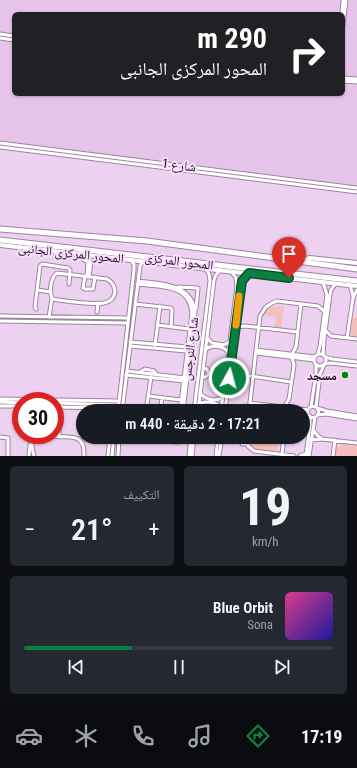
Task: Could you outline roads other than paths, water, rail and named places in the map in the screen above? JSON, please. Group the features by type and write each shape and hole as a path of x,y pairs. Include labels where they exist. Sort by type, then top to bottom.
{"highway":[{"name":"المحور المركزى","path":"0,229 132,239 301,260 357,269"},
{"name":"المحور المركزى","path":"0,240 289,275 357,281"}],"main road":[{"name":"المحور المركزى الجانبى","path":"0,245 220,270 289,275 323,282 357,286"},
{"path":"301,260 310,258 357,263"}],"street":[{"path":"342,12 345,0"},
{"path":"344,12 345,0"},
{"path":"0,34 12,36"},
{"path":"0,38 12,40"},
{"path":"345,79 355,81"},
{"name":"شارع 1","path":"0,143 80,155"},
{"name":"شارع 1","path":"0,147 357,188"},
{"name":"شارع 1","path":"189,168 357,192"},
{"path":"78,254 84,260 90,262 96,261 102,257"},
{"path":"118,404 134,270 134,264 130,260"},
{"path":"123,404 137,283 140,265 144,261"},
{"path":"90,262 83,288 93,289 95,277"},
{"path":"36,309 34,307 40,266 42,264 68,267 70,269 69,284"},
{"path":"197,404 210,281 209,274 205,268"},
{"path":"134,270 137,269 139,271"},
{"path":"197,404 200,393 214,280 216,274 220,270"},
{"path":"224,404 235,329 237,284 235,275 232,271"},
{"path":"228,370 230,341 241,284 249,273"},
{"path":"49,316 53,277 55,274 87,276 109,280 115,289 114,295 105,303 55,300 52,298"},
{"path":"310,408 313,399 316,359 320,346 326,302 327,290 323,282"},
{"name":"شارع النرجس","path":"137,283 175,287 182,290 191,298 194,305 195,312 181,404"},
{"name":"شارع النرجس","path":"137,283 175,289 182,293 188,300 191,308 183,404"},
{"path":"309,456 316,416 319,412 317,408 320,374 326,360 324,355 324,339 330,292 336,283"},
{"path":"350,285 354,298"},
{"path":"175,287 198,288 195,312"},
{"path":"37,290 51,292"},
{"path":"347,338 354,298 357,290"},
{"path":"250,404 259,327 262,313 268,304 277,301 318,306 324,311"},
{"path":"318,306 326,302"},
{"path":"97,312 98,303"},
{"path":"135,304 170,307 172,309 171,327"},
{"path":"287,404 294,365 292,356 296,347 301,304"},
{"path":"155,345 160,306"},
{"path":"352,310 357,311"},
{"path":"0,316 128,318"},
{"path":"58,317 58,322"},
{"path":"66,322 65,319 67,317"},
{"path":"235,320 245,326"},
{"path":"0,321 128,323"},
{"path":"157,325 189,329"},
{"path":"235,329 245,326 298,332"},
{"path":"325,330 332,336"},
{"path":"324,339 332,336 357,339"},
{"path":"207,338 212,343 224,345 230,341"},
{"path":"130,344 187,349"},
{"path":"130,344 187,349"},
{"path":"205,350 211,346 223,348 229,353"},
{"path":"296,347 300,357"},
{"path":"256,352 316,359 324,355"},
{"path":"324,355 332,359 357,362"},
{"path":"294,365 300,357"},
{"path":"316,359 320,366 330,363 357,366"},
{"path":"202,377 206,377 209,374 207,369 203,368"},
{"path":"237,374 227,378 222,378 220,374 228,370 237,374 292,382"},
{"path":"126,373 140,372 185,380"},
{"path":"126,373 185,380"},
{"path":"147,404 151,377"},
{"path":"223,404 227,378"},
{"path":"200,393 206,399 216,400 223,397"},
{"path":"148,396 181,400"},
{"path":"161,404 162,398"},
{"path":"289,400 290,404"},
{"path":"0,403 119,401"},
{"path":"197,404 204,402 217,404"},
{"path":"0,403 12,403"},
{"path":"0,403 12,405"},
{"path":"64,403 86,404"},
{"path":"64,407 76,407"},
{"path":"310,411 317,408 357,416"},
{"path":"310,412 316,416 326,414 357,419"},
{"path":"313,430 322,439"},
{"path":"0,437 8,438 8,456"},
{"path":"64,437 74,437 77,439 83,447 84,456"},
{"path":"312,440 322,439 357,443"},
{"path":"333,456 335,440"},
{"path":"30,444 28,455 34,456 32,444"},
{"path":"108,456 109,444"},
{"path":"112,456 114,444"},
{"path":"119,444 119,455"},
{"path":"189,456 190,444"},
{"path":"192,456 195,444"},
{"path":"216,456 218,444"},
{"path":"219,456 221,444"},
{"path":"247,444 254,451 294,456"},
{"path":"282,454 283,444"},
{"path":"300,456 306,454 307,444"},
{"path":"113,451 119,455"}],"place":[{"name":"مسجد","path":"345,375"}]}
